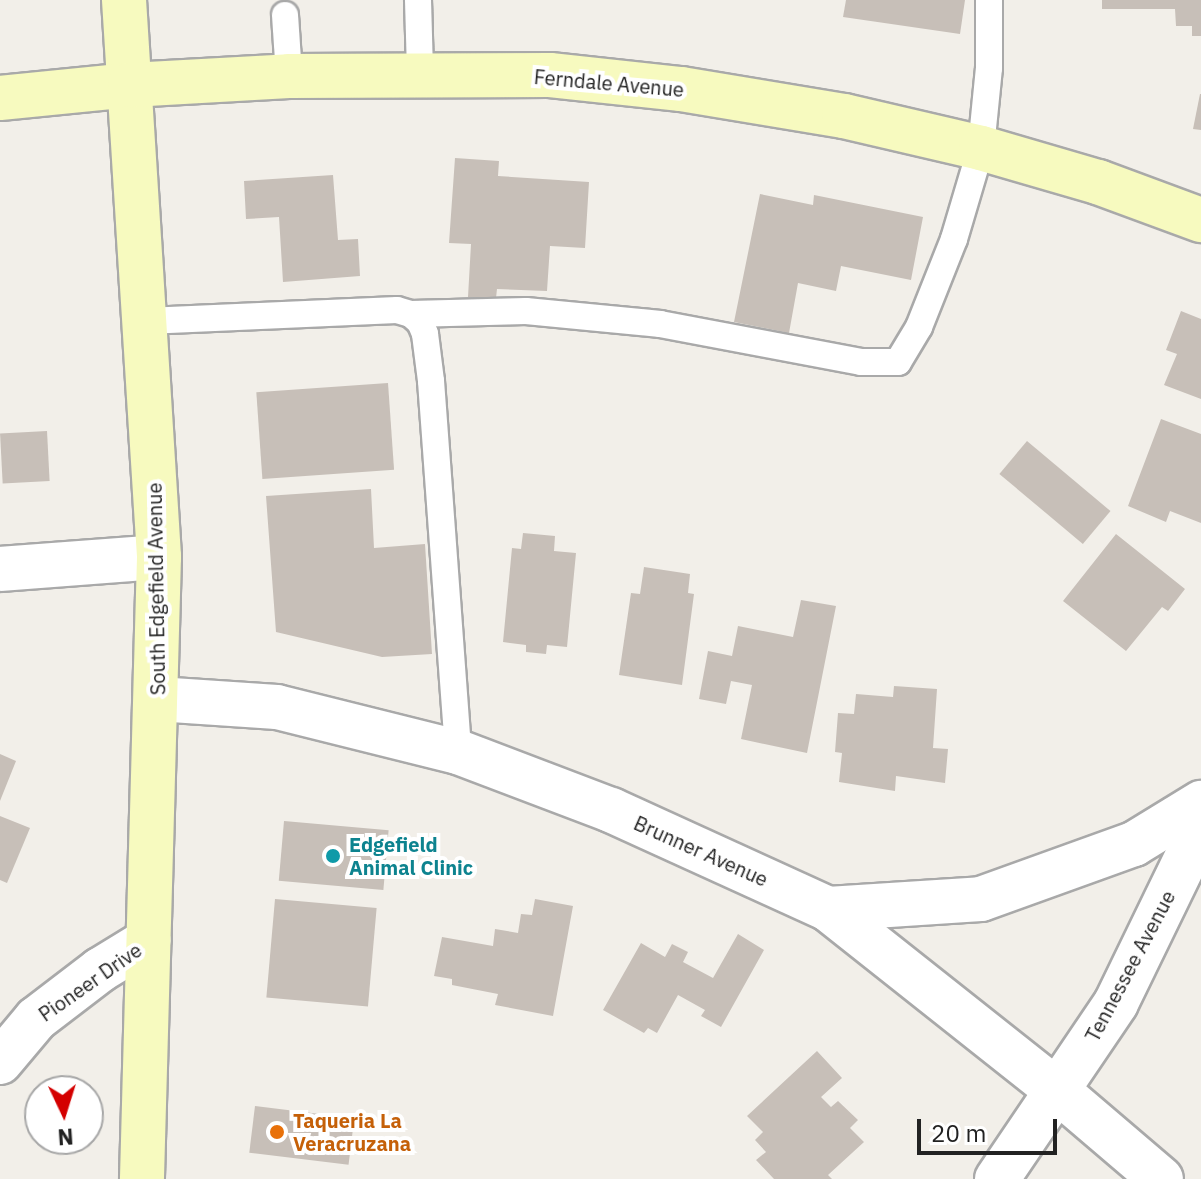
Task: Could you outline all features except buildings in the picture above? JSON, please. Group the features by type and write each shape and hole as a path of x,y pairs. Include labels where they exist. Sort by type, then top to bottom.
{"street":[{"name":"South Edgefield Avenue","path":"124,0 159,557 142,1179"},
{"name":"Ferndale Avenue","path":"0,98 130,85 289,76 420,73 550,75 681,89 844,116 981,148 1098,182 1201,220"},
{"path":"0,569 159,557"},
{"name":"Brunner Avenue","path":"157,699 277,707 458,752 611,810 828,909 1059,1092 1161,1179"},
{"path":"828,909 981,899 1134,844 1201,803"},
{"name":"Tennessee Avenue","path":"997,1179 1059,1092 1116,1003 1201,828"},
{"name":"Pioneer Drive","path":"0,1062 36,1019 100,970 149,940"}],"lane":[{"path":"418,0 420,73"},
{"path":"146,321 397,310 411,314 526,311 660,324 861,362 898,362 919,327 954,239 981,148 989,68 989,0"},
{"path":"285,15 289,76"},
{"path":"411,314 425,334 431,381 458,752"}],"place":[{"name":"Edgefield Animal Clinic","path":"333,856"},
{"name":"Taqueria La Veracruzana","path":"277,1132"}]}
